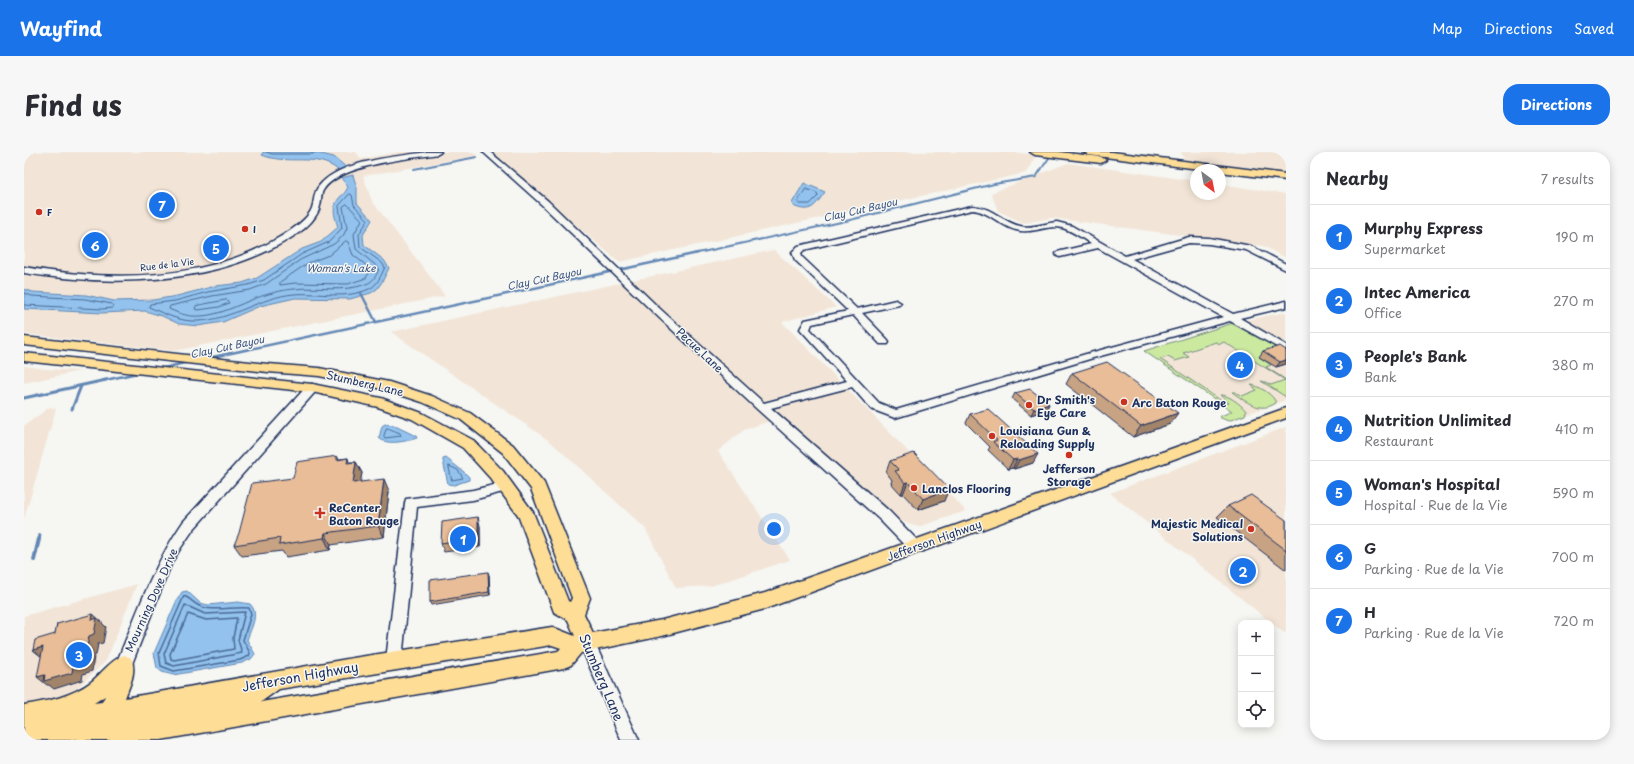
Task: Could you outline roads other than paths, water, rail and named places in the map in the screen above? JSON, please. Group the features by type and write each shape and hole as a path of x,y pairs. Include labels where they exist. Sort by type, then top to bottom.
{"highway":[{"path":"1035,152 1190,172"},
{"path":"1089,152 1190,166"},
{"path":"1226,171 1286,177"},
{"path":"1226,177 1286,184"}],"main road":[{"name":"Stumberg Lane","path":"24,341 268,368 319,372 376,384 427,398 465,416 508,449 538,487 581,598 575,614 581,644"},
{"name":"Stumberg Lane","path":"24,357 312,388 381,403 417,416 468,444 497,475 525,512 561,606 575,614"},
{"path":"329,391 336,385 343,382 365,385 376,384"},
{"name":"Jefferson Highway","path":"24,727 109,710 394,660 552,636 581,644 662,628 727,612 789,592 1286,413"},
{"path":"417,416 427,415 444,424 451,424 465,416"},
{"path":"112,739 564,659 581,644"},
{"path":"24,740 95,724 106,717 122,680 124,664"},
{"path":"24,715 66,706 89,696 124,664"},
{"path":"87,740 110,730 132,723 218,706 254,695 278,680"}],"street":[{"name":"Rue de la Vie","path":"24,270 81,277 141,277 184,273 222,264 258,252 294,232 313,212 321,187 337,176 365,165 438,152"},
{"name":"Pecue Lane","path":"486,152 545,203 602,259 762,407 884,515 915,547"},
{"path":"884,342 798,258 796,252 801,248 809,246 974,208 990,212 1015,228 1027,230 1057,224 1069,228 1232,317 1286,349"},
{"path":"1124,259 1189,240 1209,241 1248,248 1286,267"},
{"path":"1060,254 1098,244"},
{"path":"896,303 808,322 805,329 875,406 895,414 1116,348 1286,304"},
{"path":"762,407 854,383"},
{"name":"Mourning Dove Drive","path":"124,664 166,562 175,545 188,526 312,388"},
{"path":"394,660 411,503 473,495 506,487"},
{"name":"Stumberg Lane","path":"581,644 605,686 630,740"}],"water":[{"path":"263,152 313,152 334,157 347,168 338,170 329,165 311,160 272,158 262,155"},
{"name":"Woman's Lake","path":"353,175 357,188 357,203 372,220 363,235 364,245 384,260 389,268 377,289 371,293 350,299 295,298 260,306 223,322 198,326 179,324 162,316 145,311 102,313 24,309 24,289 33,292 86,295 114,301 153,300 177,296 215,286 242,283 257,278 302,249 321,242 338,227 334,211 335,204 348,187 341,178"},
{"path":"804,183 825,192 815,205 808,209 793,206 792,203"},
{"path":"385,424 393,425 416,436 417,438 397,442 387,442 382,440 379,438 382,426"},
{"path":"446,458 464,472 469,477 469,480 454,485 448,484 443,461 443,459"},
{"path":"187,591 200,603 208,605 238,602 250,604 254,612 254,621 247,640 255,654 251,659 242,663 173,675 162,672 157,668 154,653 177,600 182,592"}],"waterway":[{"name":"Clay Cut Bayou","path":"693,254 846,221 994,184 1036,177 1053,152"},
{"path":"414,169 477,157"},
{"name":"Clay Cut Bayou","path":"376,322 698,253"},
{"path":"361,293 376,322"},
{"name":"Clay Cut Bayou","path":"208,358 376,322"},
{"name":"Clay Cut Bayou","path":"159,369 189,362"},
{"name":"Clay Cut Bayou","path":"101,381 142,372"},
{"name":"Clay Cut Bayou","path":"24,398 106,380"},
{"path":"72,409 81,386"},
{"path":"39,540 40,535"},
{"path":"34,560 39,539"}],"place":[{"name":"H","path":"162,205"},
{"name":"F","path":"39,212"},
{"name":"I","path":"245,229"},
{"name":"G","path":"95,245"},
{"name":"Woman's Hospital","path":"216,248"},
{"name":"Nutrition Unlimited","path":"1240,365"},
{"name":"Arc Baton Rouge","path":"1124,402"},
{"name":"Dr Smith's Eye Care","path":"1029,405"},
{"name":"Louisiana Gun & Reloading Supply","path":"992,436"},
{"name":"Jefferson Storage","path":"1069,455"},
{"name":"Lanclos Flooring","path":"914,488"},
{"name":"ReCenter Baton Rouge","path":"320,513"},
{"name":"Majestic Medical Solutions","path":"1251,529"},
{"name":"Murphy Express","path":"463,539"},
{"name":"Intec America","path":"1243,571"},
{"name":"People's Bank","path":"79,655"}]}
